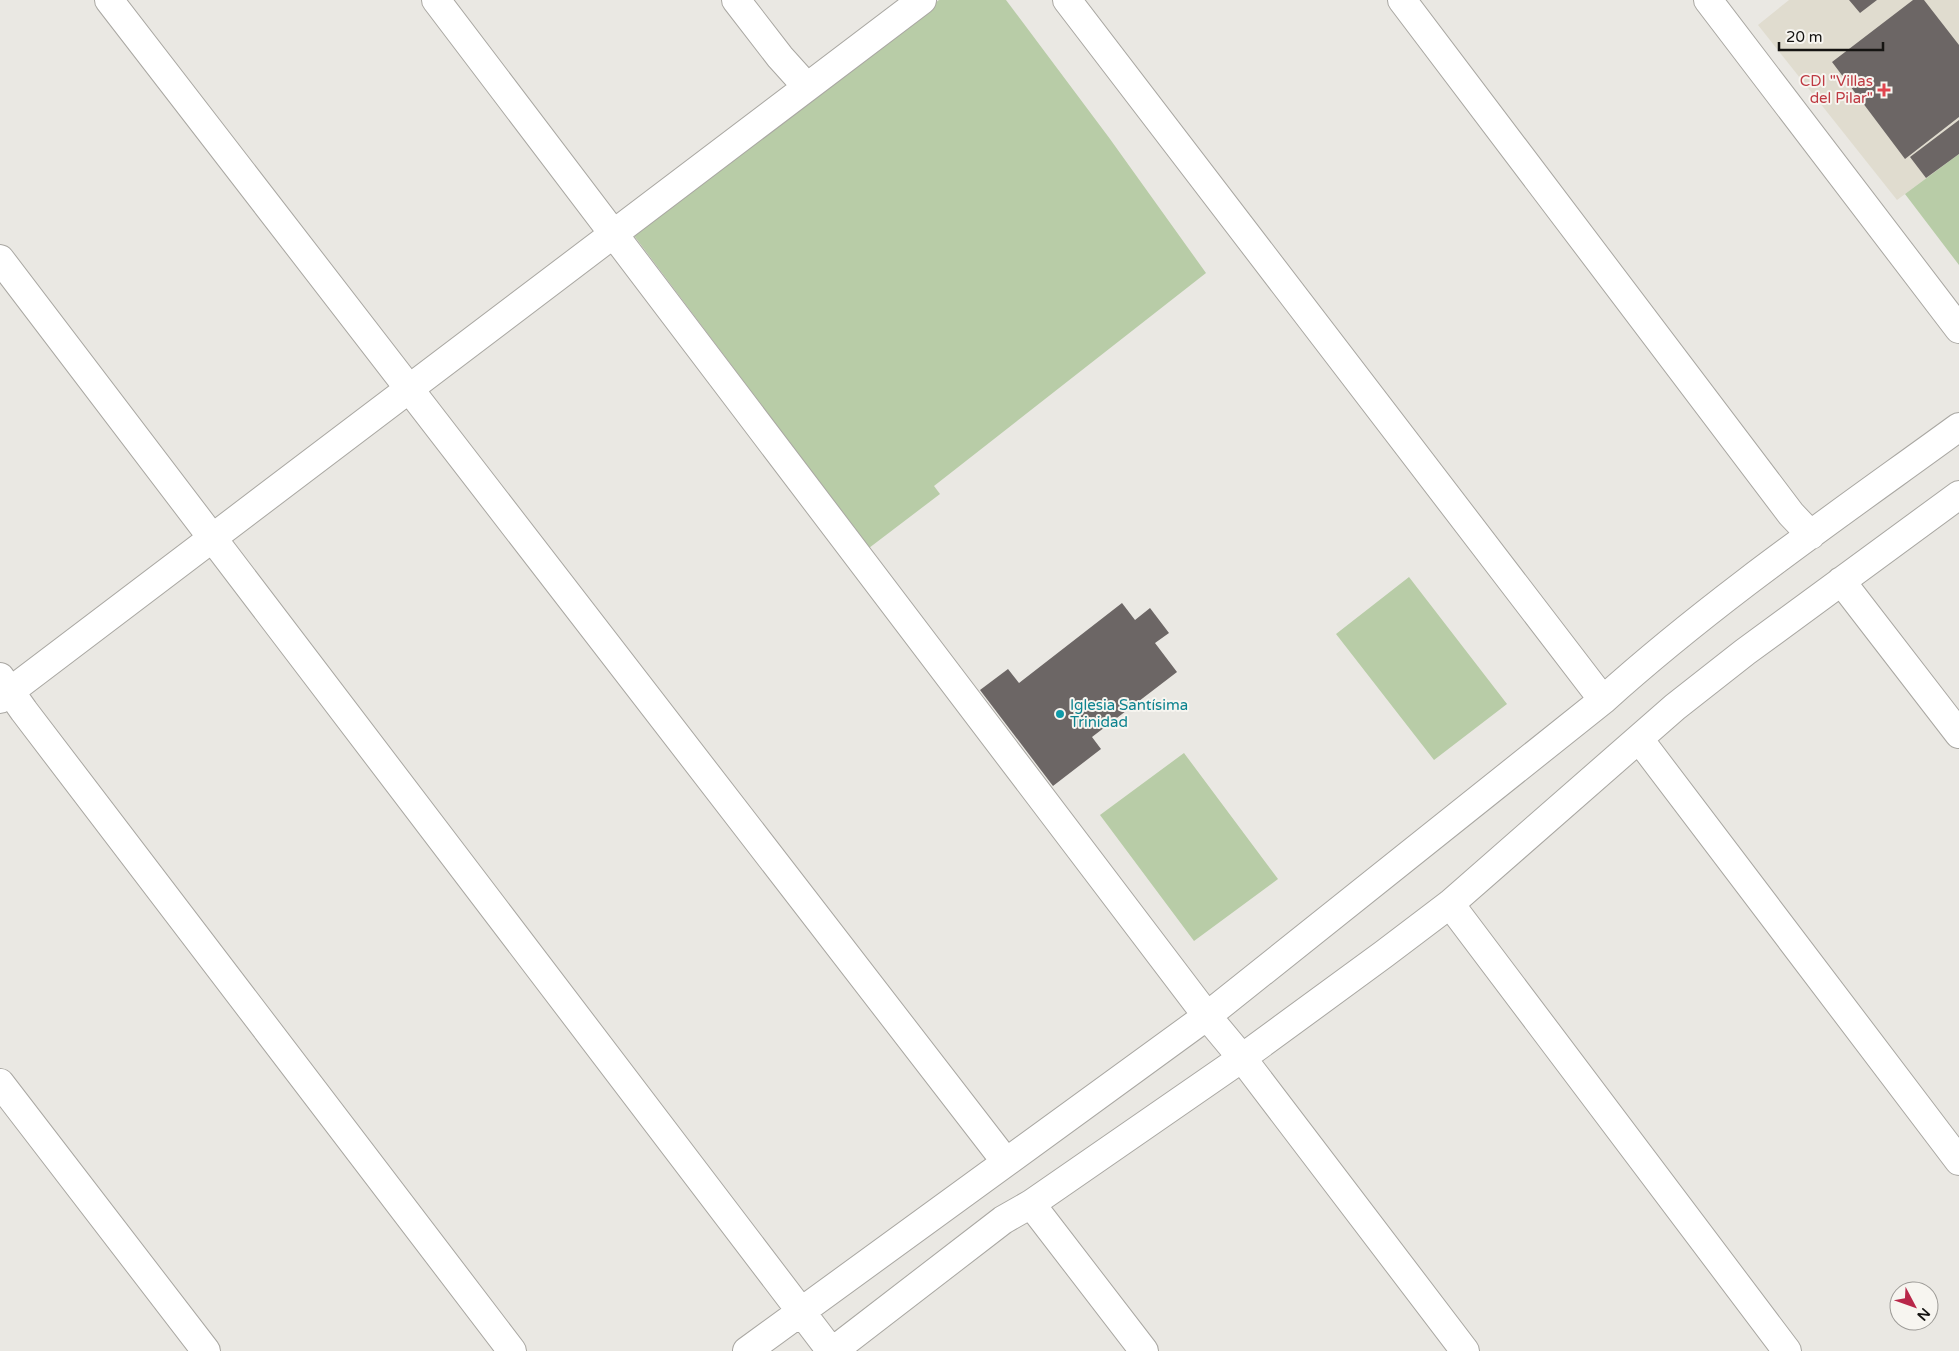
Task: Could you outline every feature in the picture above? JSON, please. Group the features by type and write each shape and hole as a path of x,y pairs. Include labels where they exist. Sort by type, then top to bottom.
{"street":[{"path":"110,0 1006,1162"},
{"path":"436,0 1207,1016 1242,1058 1465,1351"},
{"path":"736,0 780,57 807,87"},
{"path":"512,1351 3,689 213,538 922,0"},
{"path":"1067,0 1603,700"},
{"path":"1402,0 1791,514 1811,535"},
{"path":"1708,0 1959,329"},
{"path":"0,258 832,1351 1003,1220 1031,1204 1242,1058 1450,904 1675,707 1745,652 1959,495"},
{"path":"747,1351 1207,1016 1603,700 1647,661 1714,607 1959,427"},
{"path":"1842,581 1959,734"},
{"path":"1639,739 1959,1161"},
{"path":"1450,904 1786,1351"},
{"path":"0,1083 206,1351"},
{"path":"1031,1204 1144,1351"}],"shaded area":[{"name":"CDI \"Villas del Pilar\"","path":"1789,0 1959,0 1959,154 1897,200 1758,25"}],"green space":[{"path":"939,0 1006,0 1110,139 1206,273 934,486 940,494 869,548 632,233"},
{"path":"1959,154 1959,265 1905,194"},
{"path":"1409,577 1507,704 1434,760 1336,634"},
{"path":"1184,753 1278,879 1194,941 1100,815"}],"building":[{"path":"1849,0 1877,0 1860,13"},
{"path":"1913,0 1924,0 1959,45 1959,117 1905,159 1832,62"},
{"path":"1959,120 1959,154 1926,178 1910,157"},
{"name":"Iglesia Santísima Trinidad","path":"1122,603 1135,620 1150,608 1169,633 1155,643 1177,672 1092,737 1101,749 1053,786 980,690 1008,669 1019,683"}],"place":[{"name":"CDI \"Villas del Pilar\"","path":"1884,90"},
{"name":"Iglesia Santísima Trinidad","path":"1060,714"}]}
